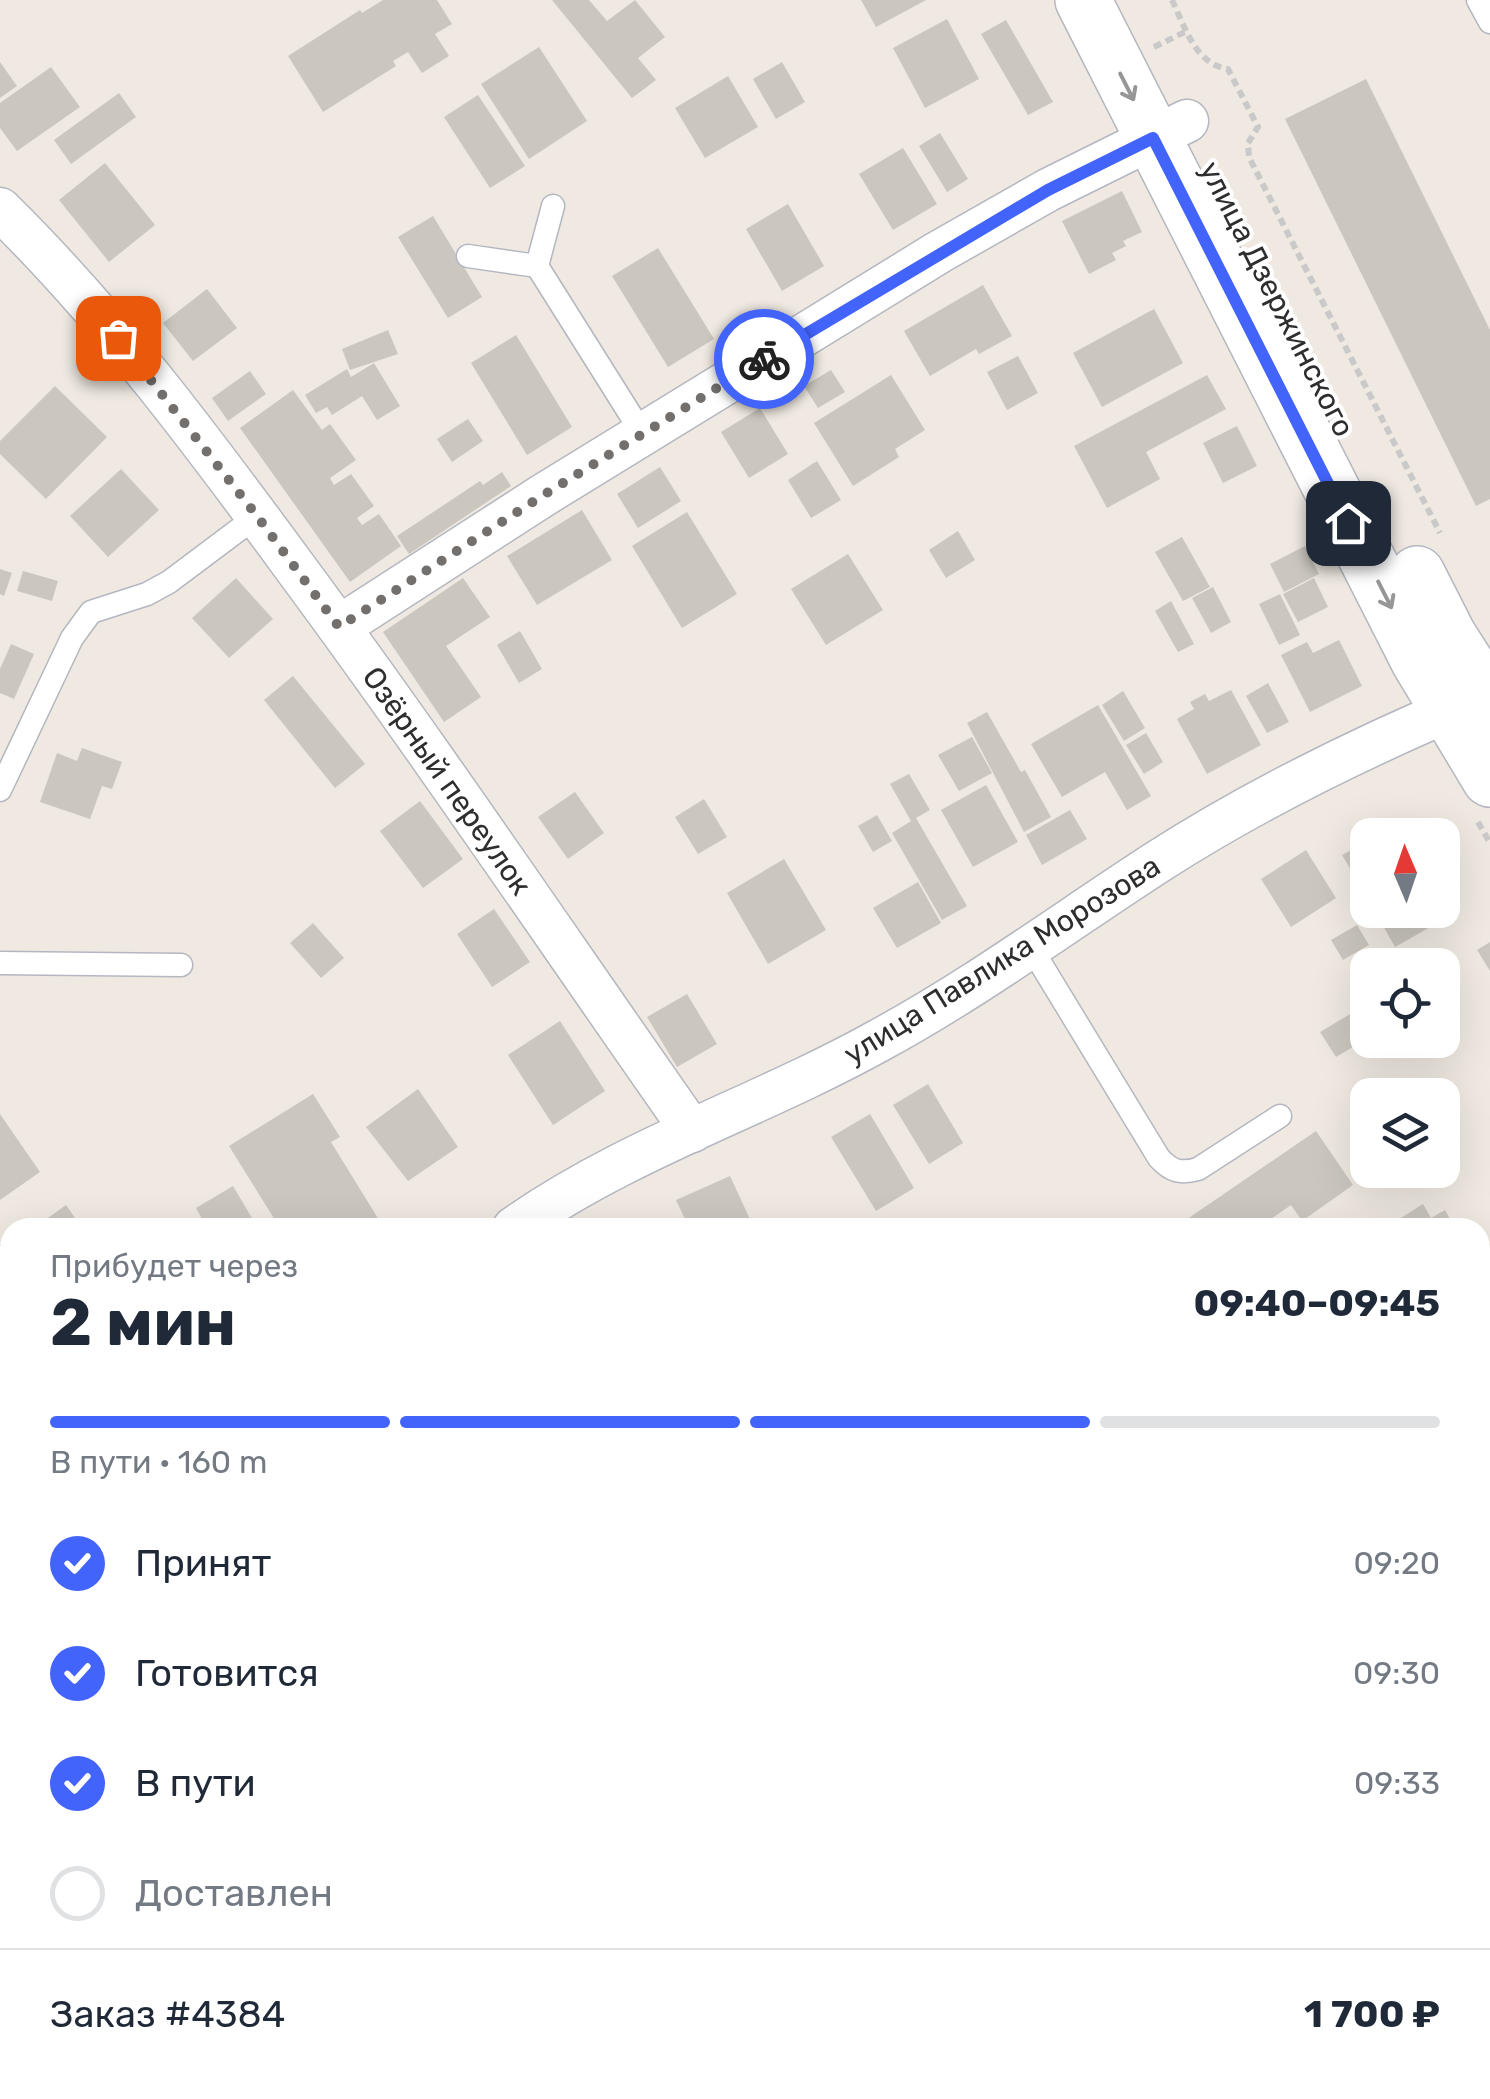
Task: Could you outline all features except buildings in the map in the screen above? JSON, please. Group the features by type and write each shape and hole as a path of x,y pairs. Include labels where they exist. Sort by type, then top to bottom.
{"street":[{"name":"улица Дзержинского","path":"1083,0 1170,130"},
{"name":"улица Дзержинского","path":"1125,0 1170,130 1419,661 1479,700 1490,779"},
{"path":"339,627 642,434 940,252 1048,190 1170,130"},
{"name":"Озёрный переулок","path":"0,209 138,362 257,516 692,1131"},
{"name":"улица Павлика Морозова","path":"530,1218 608,1170 805,1080 880,1040 1242,810 1313,772 1479,700"}],"lane":[{"path":"1478,0 1490,22"},
{"path":"553,206 537,266 642,434"},
{"path":"468,256 537,266"},
{"path":"0,790 72,638 91,612 147,594 168,582 257,516"},
{"path":"1030,946 1159,1158 1170,1169 1184,1173 1198,1168 1280,1116"},
{"path":"0,963 181,965"}],"path":[{"path":"1172,0 1203,58 1215,67 1228,69 1258,126 1248,143 1250,156 1444,541"}],"way so far":[{"path":"118,338 339,627 764,359"}],"route":[{"path":"764,359 1048,190 1153,138 1348,523"}]}
